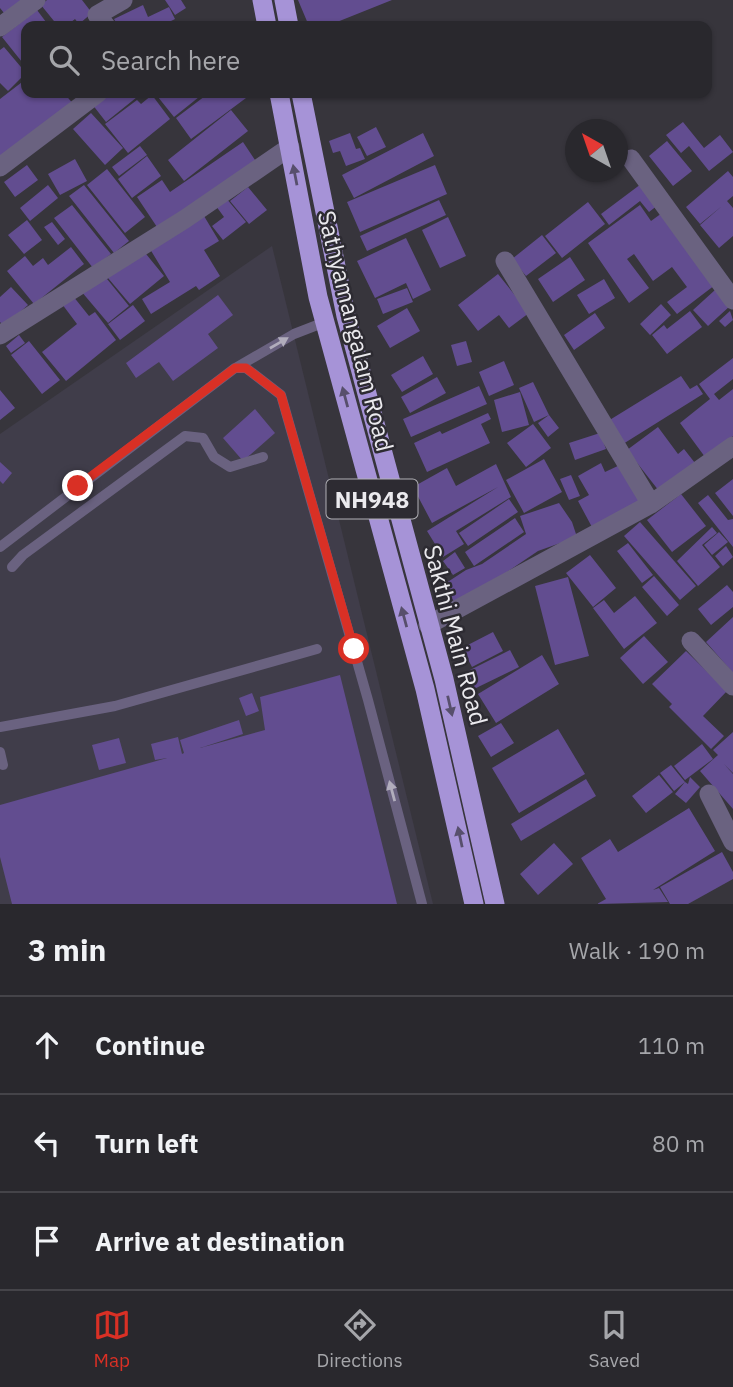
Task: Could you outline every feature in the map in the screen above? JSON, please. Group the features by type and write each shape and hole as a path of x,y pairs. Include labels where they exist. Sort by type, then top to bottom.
{"highway":[{"path":"262,0 266,21"},
{"path":"284,0 288,21"},
{"name":"Sathyamangalam Road","path":"280,98 325,322 425,690 474,904"},
{"name":"Sakthi Main Road","path":"302,98 346,316 444,680 495,904"}],"street":[{"path":"0,27 36,0"},
{"path":"97,14 123,0"},
{"path":"0,167 91,98"},
{"path":"0,335 184,219 290,147"},
{"path":"631,159 733,300"},
{"path":"505,261 651,504"},
{"path":"428,625 651,504 729,456"},
{"path":"691,641 733,686"},
{"path":"709,794 733,842"}],"lane":[{"path":"0,547 240,368 294,334 325,322"},
{"path":"240,368 281,395 368,700 422,904"},
{"path":"12,567 23,555 185,436 203,438 214,457 230,467 263,457"},
{"path":"0,727 115,706 317,649"},
{"path":"0,752 3,765"}],"shaded area":[{"path":"272,246 433,904 0,904 0,434"}],"building":[{"path":"0,0 31,0 8,18 0,8"},
{"path":"47,0 82,0 92,13 83,21 54,21 41,5"},
{"path":"165,0 181,0 186,8 175,15"},
{"path":"298,0 392,0 340,21 307,21"},
{"path":"143,5 148,17 169,7 175,19 115,21 114,19"},
{"path":"37,10 45,21 23,21"},
{"path":"21,22 21,61 2,37"},
{"path":"4,47 21,67 21,78 8,91 0,83 0,50"},
{"path":"21,83 21,98 68,98 74,105 0,160 0,99"},
{"path":"99,98 136,98 106,122 92,104"},
{"path":"148,98 154,98 170,119 128,153 105,124 137,100 141,104"},
{"path":"159,98 198,98 174,117"},
{"path":"202,98 246,98 191,139 176,118"},
{"path":"231,110 248,131 184,181 168,160"},
{"path":"91,113 123,148 105,165 73,129"},
{"path":"683,122 704,148 720,135 733,152 709,171 689,146 681,153 666,135"},
{"path":"376,127 386,147 367,156 357,137"},
{"path":"350,133 356,149 360,148 365,159 346,166 340,151 333,153 329,141"},
{"path":"423,133 434,156 354,198 342,175"},
{"path":"667,141 692,171 673,186 649,156"},
{"path":"243,142 257,163 159,230 137,197 162,180 170,192"},
{"path":"140,146 147,155 119,176 112,167"},
{"path":"147,156 161,176 132,198 118,179"},
{"path":"75,159 87,181 60,195 48,174"},
{"path":"27,165 38,180 15,197 4,182"},
{"path":"435,165 447,194 360,232 347,202"},
{"path":"107,169 145,217 125,233 87,185"},
{"path":"728,171 733,177 733,196 727,201 733,208 733,236 719,248 700,225 722,206 700,224 686,207"},
{"path":"641,184 658,205 649,212 640,201 609,225 601,214"},
{"path":"48,185 58,198 30,221 20,208"},
{"path":"84,185 129,241 114,253 69,196"},
{"path":"248,187 267,210 249,224 230,201"},
{"path":"226,198 246,222 223,240 212,226 224,217 216,206"},
{"path":"439,200 446,215 367,251 360,236"},
{"path":"588,202 605,224 562,258 545,236"},
{"path":"72,205 111,254 93,268 54,218"},
{"path":"640,205 651,221 662,213 715,285 677,314 667,302 687,287 672,267 653,281 634,254 627,259 649,288 629,303 588,243"},
{"path":"204,216 219,241 204,250 220,276 199,290 196,286 151,314 142,299 170,282 150,249"},
{"path":"448,217 466,256 440,268 422,230"},
{"path":"27,220 42,240 24,254 8,235"},
{"path":"52,222 65,239 58,245 44,227"},
{"path":"542,235 556,253 526,276 512,259"},
{"path":"406,238 431,290 413,299 406,283 375,298 357,261"},
{"path":"71,247 84,264 34,304 7,271 25,256 33,266 43,258 48,265"},
{"path":"142,249 164,276 130,304 108,278"},
{"path":"570,257 585,280 553,302 538,279"},
{"path":"103,274 129,306 108,323 81,291"},
{"path":"498,274 529,313 509,328 499,315 478,331 458,305"},
{"path":"604,279 615,298 589,314 577,295"},
{"path":"11,287 28,305 4,326 0,322 0,297"},
{"path":"407,288 413,302 383,314 377,299"},
{"path":"715,290 730,306 708,326 693,310"},
{"path":"218,295 233,315 208,334 218,348 173,381 159,362 136,378 126,363"},
{"path":"73,296 89,316 95,312 116,340 66,381 42,352 77,324 62,304"},
{"path":"661,304 671,315 650,335 640,324"},
{"path":"133,305 145,321 120,340 108,324"},
{"path":"407,308 420,331 390,348 377,326"},
{"path":"690,311 702,327 667,354 652,335 664,325 667,329"},
{"path":"730,311 733,320 725,327 719,321"},
{"path":"595,313 605,328 574,350 564,335"},
{"path":"19,335 25,343 11,353 6,346"},
{"path":"29,341 60,380 42,394 11,355"},
{"path":"466,341 472,362 457,366 451,345"},
{"path":"423,356 433,374 402,392 391,375"},
{"path":"733,358 733,379 714,394 719,400 733,389 733,436 705,457 680,423 710,399 699,384"},
{"path":"504,361 514,385 489,396 479,372"},
{"path":"681,376 690,389 697,385 703,394 623,444 608,421"},
{"path":"437,377 446,393 410,413 401,397"},
{"path":"533,382 549,415 534,422 519,388"},
{"path":"479,386 487,404 411,437 403,419"},
{"path":"0,390 15,408 0,420"},
{"path":"520,392 529,425 502,432 494,400"},
{"path":"255,409 275,433 243,461 223,438"},
{"path":"488,413 491,419 481,424 490,443 427,472 414,443 440,431 442,434"},
{"path":"549,415 559,428 548,437 538,423"},
{"path":"533,424 551,448 526,467 507,443"},
{"path":"658,427 678,454 684,449 695,463 659,491 627,450"},
{"path":"600,433 606,449 575,460 569,443"},
{"path":"544,459 562,492 524,513 506,480"},
{"path":"0,462 12,473 3,484 0,481"},
{"path":"601,463 605,472 622,464 643,502 593,529 578,501 589,495 578,476"},
{"path":"496,464 511,497 456,531 464,544 443,557 427,531 498,487 432,523 413,487 447,468 456,486"},
{"path":"571,475 580,496 569,500 560,479"},
{"path":"733,479 733,516 715,493"},
{"path":"681,494 706,526 672,552 647,520"},
{"path":"708,495 728,520 733,519 733,547 698,503"},
{"path":"509,499 518,512 468,546 459,533"},
{"path":"559,503 572,522 577,537 538,551 457,606 443,585 466,570 482,564 526,534 520,516"},
{"path":"515,518 524,532 474,566 465,552"},
{"path":"640,522 696,586 680,600 624,536"},
{"path":"712,527 717,533 702,545 720,567 698,586 677,561"},
{"path":"719,532 728,542 712,555 704,545"},
{"path":"628,543 653,575 642,583 617,551"},
{"path":"726,546 733,557 723,566 715,556"},
{"path":"455,552 465,568 453,575 443,561"},
{"path":"590,555 616,588 593,607 566,573"},
{"path":"654,576 679,605 667,616 642,587"},
{"path":"568,577 589,656 555,665 535,586"},
{"path":"727,585 733,592 733,607 711,625 698,609"},
{"path":"635,596 657,623 624,649 593,608 604,600 614,613"},
{"path":"733,617 733,673 706,642"},
{"path":"493,632 503,651 472,667 462,648"},
{"path":"644,636 668,662 643,684 620,658"},
{"path":"510,650 519,667 474,689 466,672"},
{"path":"686,651 727,691 703,716 724,736 711,749 669,707 672,704 652,684"},
{"path":"542,655 559,684 496,723 478,694"},
{"path":"340,675 397,904 12,904 0,857 0,805 167,758 155,760 151,744 178,737 182,754 184,753 180,740 239,720 243,734 200,748 265,730 260,697"},
{"path":"252,693 259,711 246,716 239,698"},
{"path":"501,723 514,743 491,757 478,736"},
{"path":"558,729 585,774 519,813 492,768"},
{"path":"733,732 733,773 724,764 733,774 733,809 700,771 718,755 713,750"},
{"path":"119,738 126,763 99,770 92,745"},
{"path":"702,744 713,759 685,780 674,766"},
{"path":"671,765 685,782 674,791 660,773"},
{"path":"659,775 673,792 646,813 632,796"},
{"path":"690,777 700,787 686,803 675,794 685,782 688,784"},
{"path":"586,779 596,796 521,841 511,824"},
{"path":"689,808 715,851 653,890 659,888 668,902 597,904 606,899 581,858 610,839 618,852"},
{"path":"554,843 573,864 538,895 520,874"},
{"path":"722,852 733,872 733,879 688,904 670,904 660,887"}],"route":[{"path":"78,486 235,368 246,368 281,395 354,649"}]}
